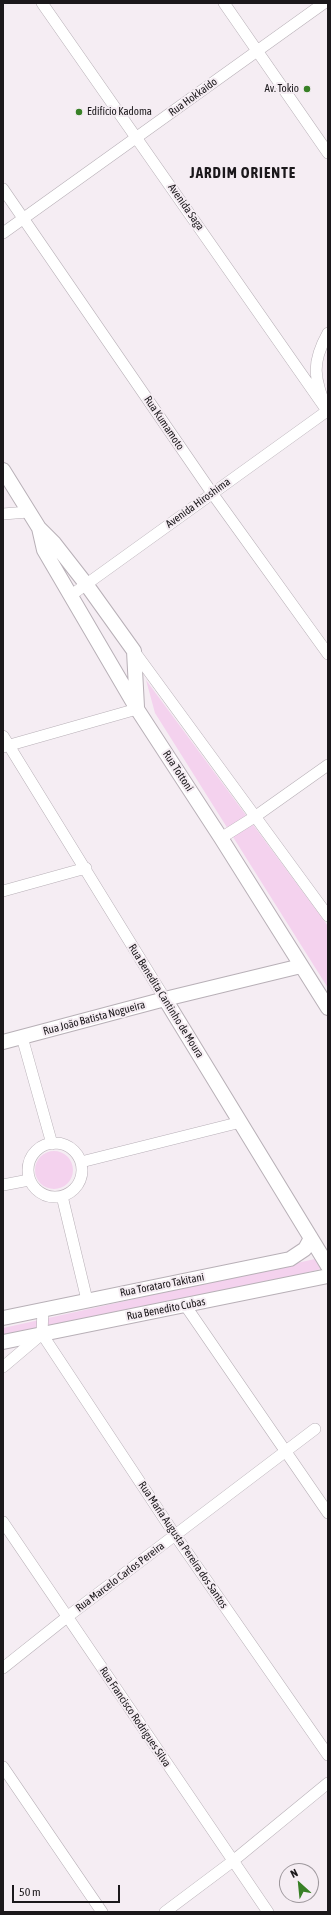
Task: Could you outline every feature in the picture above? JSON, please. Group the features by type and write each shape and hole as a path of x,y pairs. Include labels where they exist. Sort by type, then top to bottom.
{"street":[{"name":"Avenida Saga","path":"42,3 138,137 328,411"},
{"path":"224,3 328,153"},
{"name":"Rua Hokkaido","path":"3,233 324,3"},
{"name":"Rua Kumamoto","path":"3,189 212,493 328,654"},
{"path":"328,333 320,348 315,375 328,411"},
{"name":"Avenida Hiroshima","path":"70,596 328,411"},
{"name":"Rua Tottoni","path":"3,470 38,528 54,543 86,584 328,916"},
{"path":"3,514 28,512"},
{"name":"Rua Tottoni","path":"38,528 44,550 137,709 221,838 328,1008"},
{"path":"5,743 137,709 134,651"},
{"name":"Rua Benedita Cantinho de Moura","path":"5,743 86,868 328,1266"},
{"path":"221,838 256,816 328,765"},
{"path":"3,891 86,868"},
{"name":"Rua João Batista Nogueira","path":"3,1042 165,999 301,966"},
{"path":"22,1037 52,1144"},
{"path":"81,1162 241,1122"},
{"path":"52,1144 68,1146 75,1152 81,1162 82,1169 80,1181 75,1189 62,1196 50,1197 42,1194 34,1188 29,1180 28,1169 30,1160 35,1152 43,1146 52,1144"},
{"path":"3,1185 29,1180"},
{"path":"62,1196 87,1300"},
{"name":"Rua Torataro Takitani","path":"3,1318 279,1262 299,1255 305,1249 311,1238"},
{"path":"279,1262 283,1268 283,1285"},
{"name":"Rua Benedito Cubas","path":"3,1342 328,1276"},
{"path":"185,1305 328,1514"},
{"path":"3,1367 42,1334 43,1309"},
{"name":"Rua Maria Augusta Pereira dos Santos","path":"42,1334 176,1535 328,1755"},
{"name":"Rua Marcelo Carlos Pereira","path":"3,1668 67,1617 315,1428"},
{"name":"Rua Francisco Rodrigues Silva","path":"3,1522 268,1912"},
{"path":"3,1768 102,1912"},
{"path":"165,1912 232,1861 328,1783"}],"shaded area":[{"path":"146,680 328,926 328,988 155,713"},
{"path":"54,1151 64,1154 70,1160 73,1170 70,1180 64,1186 54,1189 44,1186 38,1180 35,1170 38,1160 44,1154"},
{"path":"315,1259 321,1269 257,1285 3,1339 3,1328"}],"place":[{"name":"Av. Tokio","path":"307,89"},
{"name":"Edifício Kadoma","path":"79,112"}],"district":[{"name":"JARDIM ORIENTE","path":"243,173"}]}
